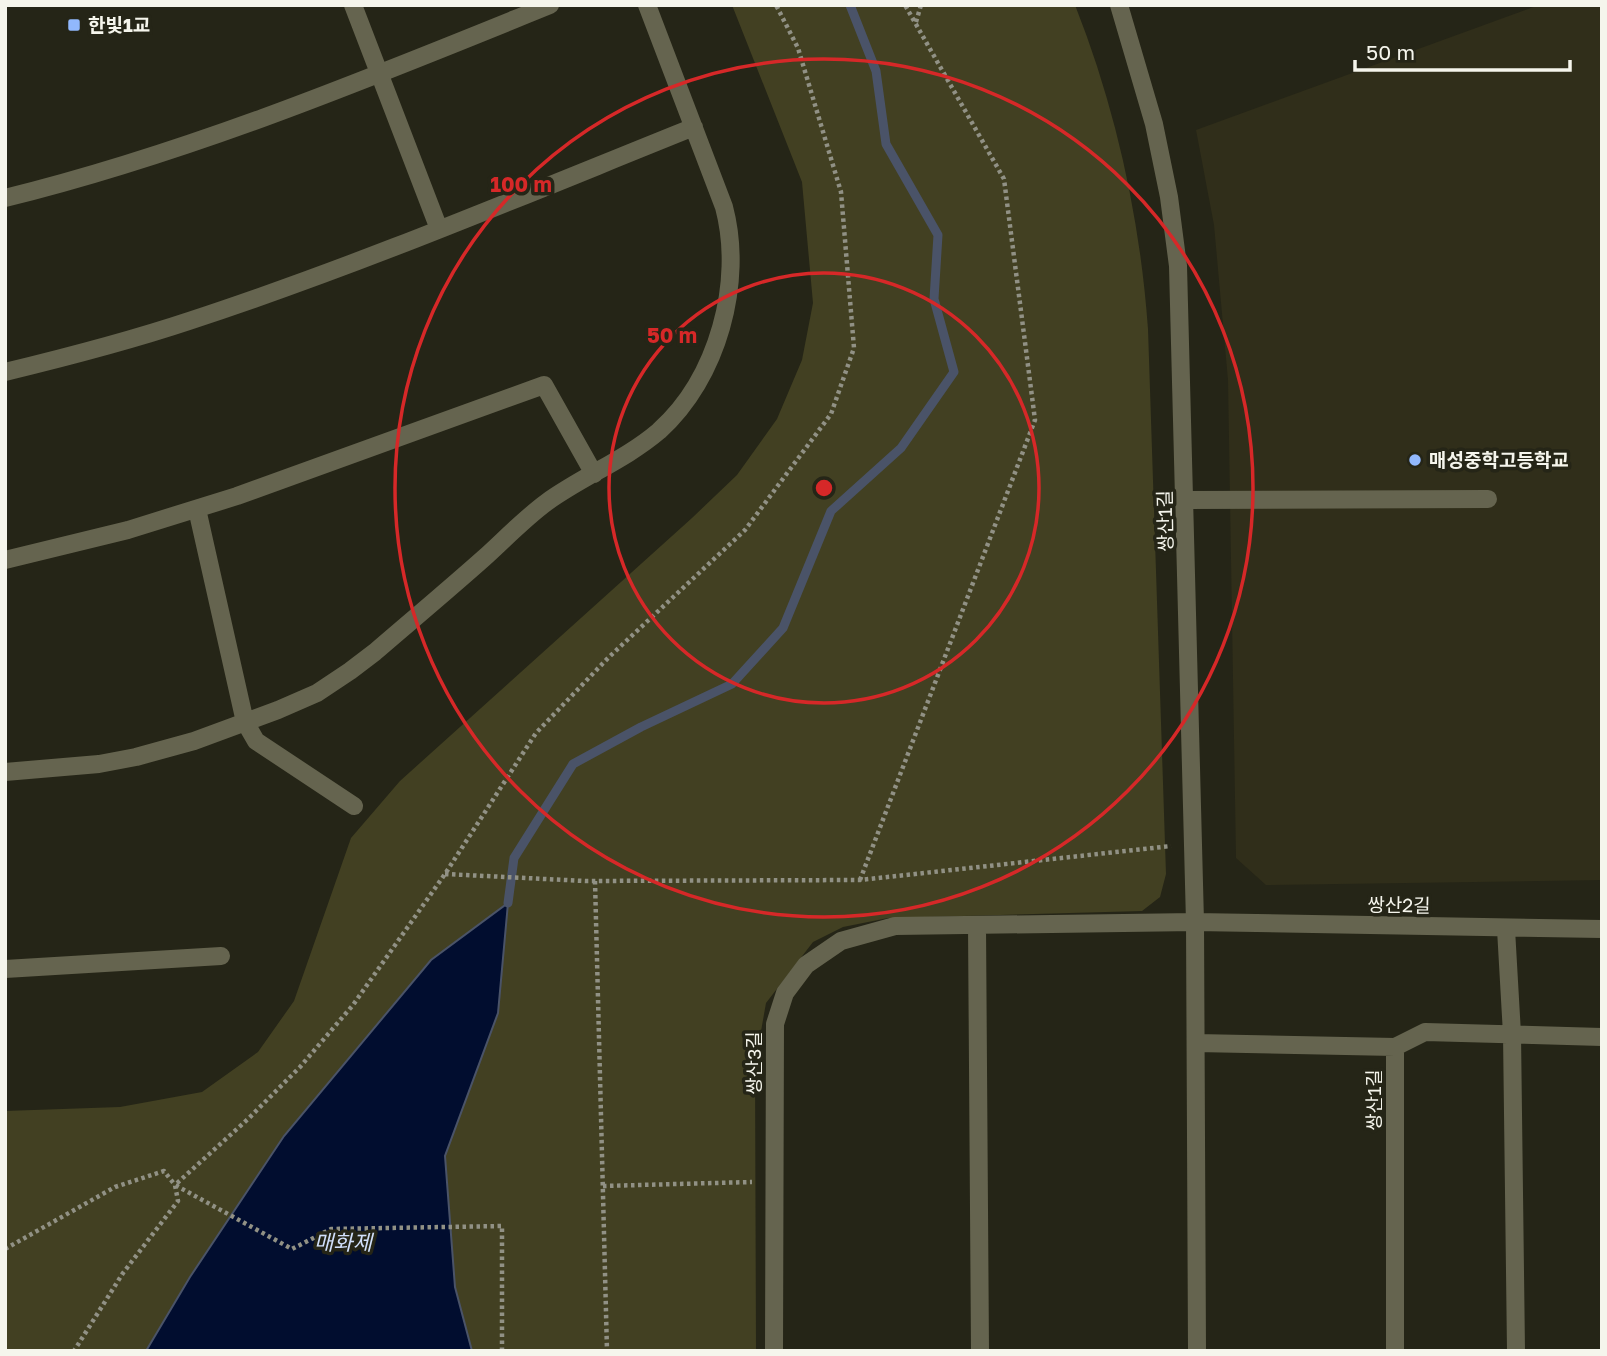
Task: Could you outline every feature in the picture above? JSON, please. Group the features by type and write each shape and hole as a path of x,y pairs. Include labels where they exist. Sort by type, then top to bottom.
{"street":[{"path":"353,5 439,229"},
{"path":"5,198 94,174 239,126 550,5"},
{"path":"5,772 99,764 135,757 194,741 317,693 350,671 547,502 622,458 659,431 683,405 699,380 717,340 727,301 730,230 724,207 647,5"},
{"name":"쌍산1길","path":"1119,5 1154,124 1176,252 1181,339 1195,922 1197,1351"},
{"path":"5,372 96,349 189,321 439,229 694,127"},
{"path":"5,560 128,530 197,509 544,385 594,474"},
{"path":"1185,500 1488,499"},
{"path":"197,509 246,722 256,741 354,806"},
{"name":"쌍산3길","path":"774,1351 775,1024 785,993 806,965 841,941 895,926 1195,922"},
{"name":"쌍산2길","path":"1195,922 1602,929"},
{"path":"977,925 980,1351"},
{"path":"1506,929 1512,1034 1516,1351"},
{"path":"5,969 221,956"},
{"path":"1395,1047 1425,1032 1602,1037"},
{"name":"쌍산1길","path":"1196,1043 1395,1047 1395,1351"}],"path":[{"path":"175,1185 300,1067 354,1005 445,874 536,733 608,658 745,530 831,414 854,348 841,192 798,48 776,5"},
{"path":"860,880 1035,420 1004,179 905,5"},
{"path":"916,23 921,5"},
{"path":"445,874 595,881 860,880 1193,843"},
{"path":"595,881 607,1351"},
{"path":"5,1249 115,1187 164,1171 175,1185 292,1249 331,1228 502,1226 502,1351"},
{"path":"603,1186 762,1182"},
{"path":"74,1351 123,1273 178,1201 175,1185"}],"shaded area":[{"path":"732,5 1075,5 1103,84 1124,164 1144,287 1148,329 1166,874 1160,897 1142,911 888,918 843,927 813,942 766,1003 755,1065 756,1351 5,1351 5,1111 120,1107 202,1092 258,1052 294,1001 351,838 400,781 737,475 777,419 802,360 813,303 802,182"},
{"name":"매성중학고등학교","path":"1539,5 1602,5 1602,880 1266,885 1236,858 1228,380 1214,225 1196,130"}],"water":[{"name":"매화제","path":"508,903 498,1013 445,1156 455,1287 472,1351 146,1351 190,1277 284,1136 431,960"}],"waterway":[{"path":"508,903 514,858 573,764 641,727 732,684 783,628 831,511 901,448 954,372 934,299 938,235 886,144 876,71 850,5"}],"place":[{"name":"한빛1교","path":"74,25"},
{"name":"매성중학고등학교","path":"1415,460"}]}
